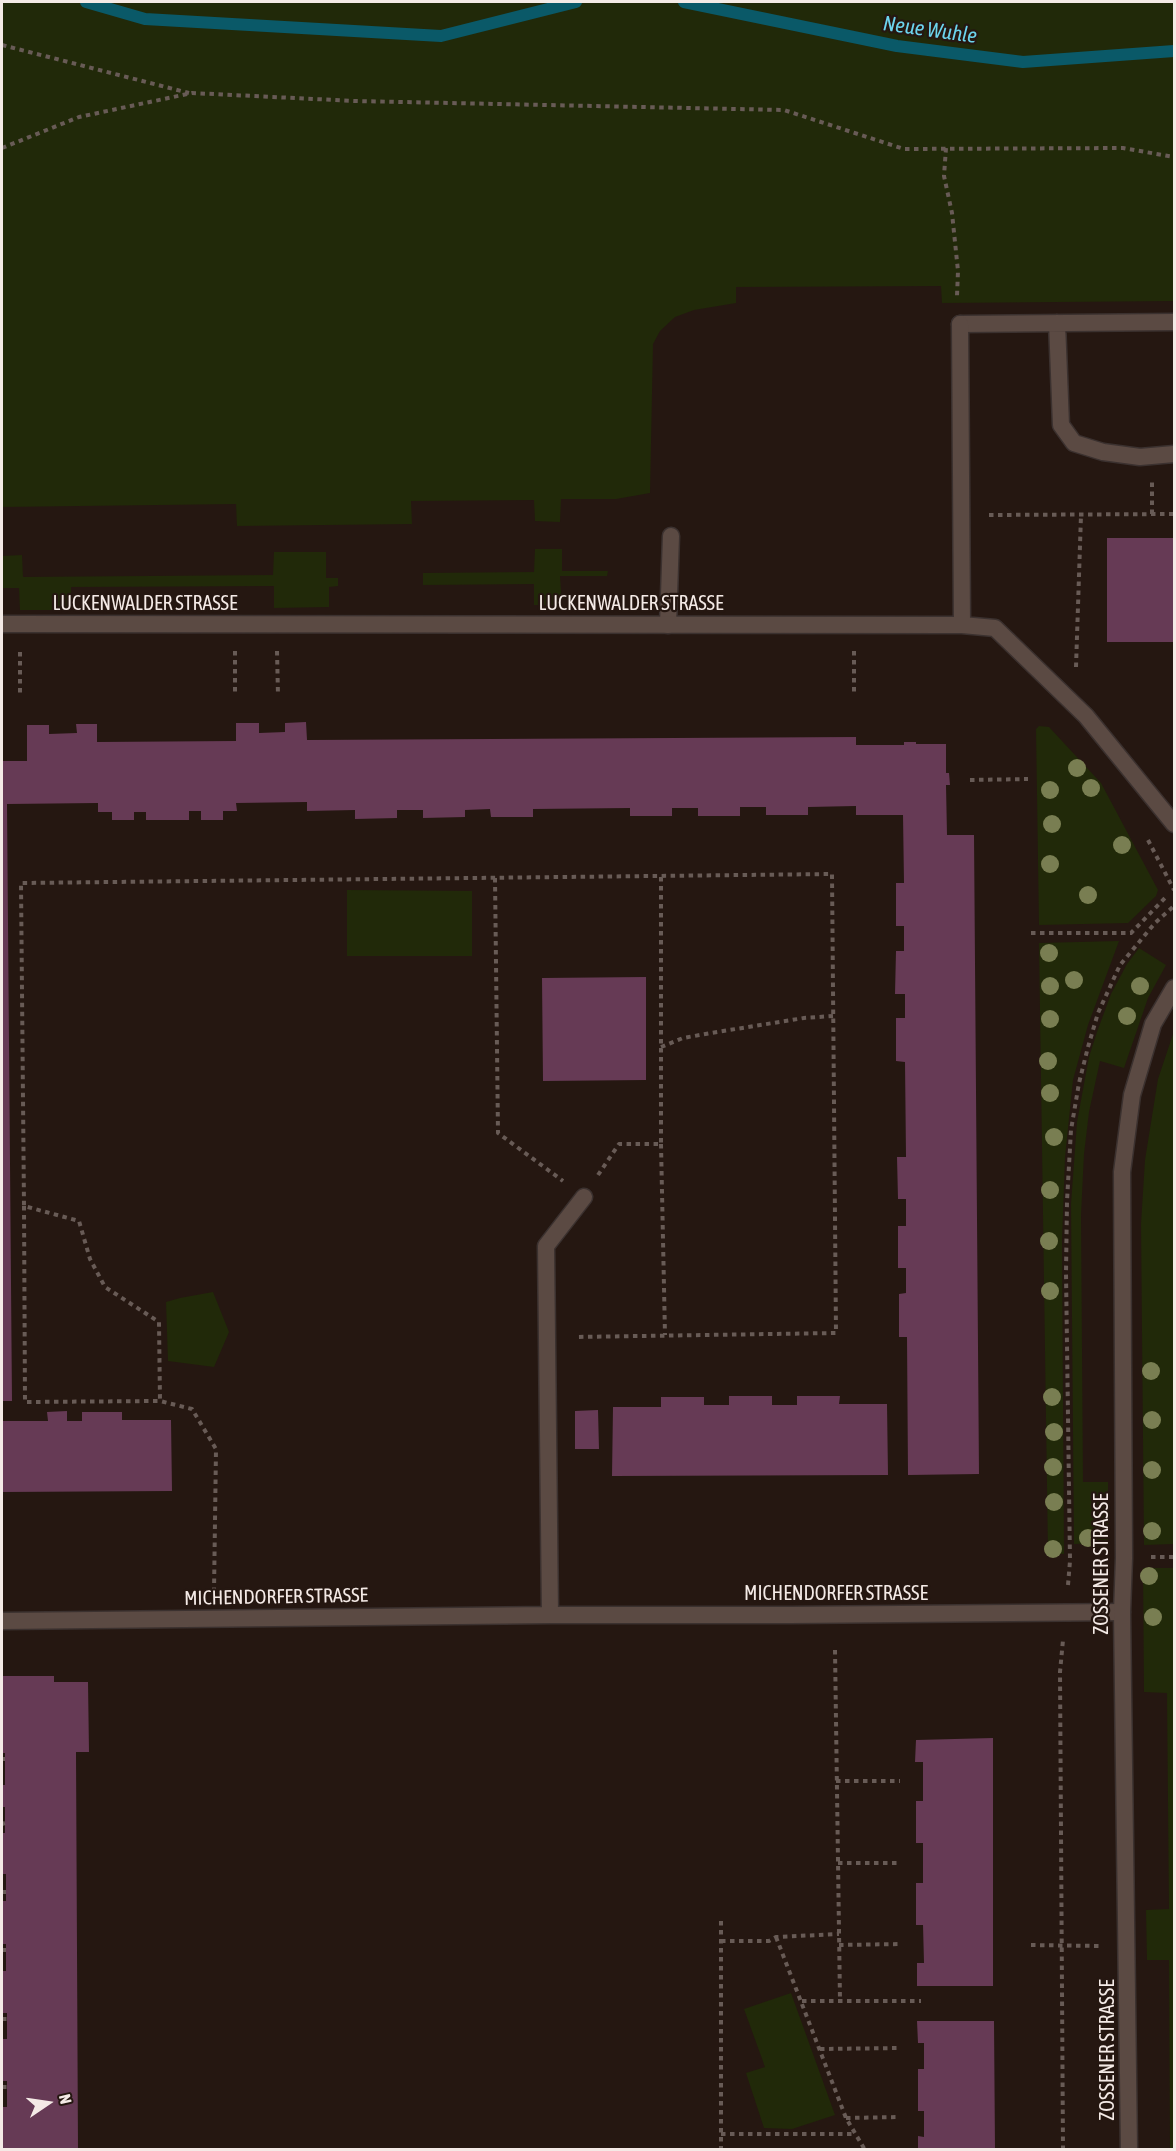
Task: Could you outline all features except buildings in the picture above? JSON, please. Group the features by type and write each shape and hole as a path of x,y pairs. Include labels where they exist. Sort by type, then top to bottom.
{"street":[{"path":"962,624 960,324 1174,322"},
{"path":"1057,323 1061,425 1074,443 1103,452 1140,457 1174,454"},
{"path":"669,625 671,536"},
{"name":"LUCKENWALDER STRASSE","path":"2,624 962,624 995,628 1086,716 1174,824"},
{"name":"ZOSSENER STRASSE","path":"1129,2150 1122,1612 1124,1534 1122,1172 1132,1095 1153,1024 1174,988"},
{"path":"550,1615 546,1246 584,1197"},
{"name":"MICHENDORFER STRASSE","path":"2,1621 1122,1612"}],"path":[{"path":"2,45 192,93 355,101 784,110 904,148 1123,148 1174,157"},
{"path":"2,148 79,117 192,93"},
{"path":"946,148 944,176 952,213 958,271 957,302 960,324"},
{"path":"998,514 1174,514"},
{"path":"1076,676 1081,515"},
{"path":"19,624 20,696"},
{"path":"277,624 278,695"},
{"path":"235,625 236,695"},
{"path":"854,625 854,692"},
{"path":"970,780 1028,779"},
{"path":"214,1619 216,1449 192,1409 160,1401 25,1402 21,883 832,874 836,1333 547,1338"},
{"path":"661,876 661,1143 665,1335"},
{"path":"495,879 498,1133 584,1197 619,1144 661,1143"},
{"path":"1031,933 1131,933 1166,897"},
{"path":"1068,1589 1070,1561 1066,1262 1071,1130 1078,1083 1098,1014 1120,965 1155,923 1174,906"},
{"path":"661,1047 683,1038 804,1018 833,1016"},
{"path":"24,1206 79,1221 90,1258 105,1287 159,1322 160,1401"},
{"path":"1143,1557 1174,1557"},
{"path":"1063,2150 1060,1672 1064,1634"},
{"path":"835,1650 840,2001"},
{"path":"837,1782 900,1781"},
{"path":"838,1863 899,1863"},
{"path":"721,1921 721,2150"},
{"path":"721,1941 769,1941 776,1937 839,1934"},
{"path":"776,1937 846,2118 865,2150"},
{"path":"839,1945 902,1944"},
{"path":"1031,1945 1128,1946"},
{"path":"802,2001 921,2001"},
{"path":"820,2049 901,2048"},
{"path":"2,2087 7,2087"},
{"path":"846,2118 900,2117"},
{"path":"721,2134 855,2134"}],"green space":[{"path":"2,2 1174,2 1174,301 942,303 941,286 736,287 736,303 694,310 675,317 660,331 653,344 650,493 616,499 561,499 560,522 535,521 534,500 411,501 412,524 237,526 236,504 2,507"},
{"path":"535,549 562,549 562,571 608,571 607,576 560,576 562,605 534,605 534,584 423,585 423,573 534,572"},
{"path":"274,552 326,552 326,578 338,578 338,586 329,587 329,607 274,608 274,586 71,587 71,610 20,610 19,588 2,588 2,556 22,555 23,577 273,575"},
{"path":"1039,726 1049,727 1101,783 1158,890 1156,896 1128,923 1039,925 1036,729"},
{"path":"347,890 472,891 472,956 347,956"},
{"path":"1119,941 1088,1025 1073,1080 1065,1157 1062,1241 1064,1554 1048,1553 1039,943"},
{"path":"1139,948 1166,965 1148,998 1124,1068 1100,1061 1089,1112 1084,1154 1081,1215 1083,1482 1108,1482 1108,1543 1074,1544 1071,1204 1077,1122 1089,1057 1097,1032 1111,994 1127,964"},
{"path":"1174,1031 1174,1544 1144,1545 1141,1224 1145,1160 1158,1079"},
{"path":"213,1292 229,1332 214,1367 168,1361 166,1302"},
{"path":"1143,1568 1174,1568 1174,2149 1170,2149 1169,1960 1147,1960 1146,1910 1169,1909 1167,1693 1144,1692"},
{"path":"791,1993 835,2115 792,2129 764,2128 746,2073 765,2067 744,2009"}],"waterway":[{"name":"Neue Wuhle","path":"86,2 145,19 441,36 576,2"},
{"name":"Neue Wuhle","path":"684,2 897,46 1023,62 1174,51"}]}
